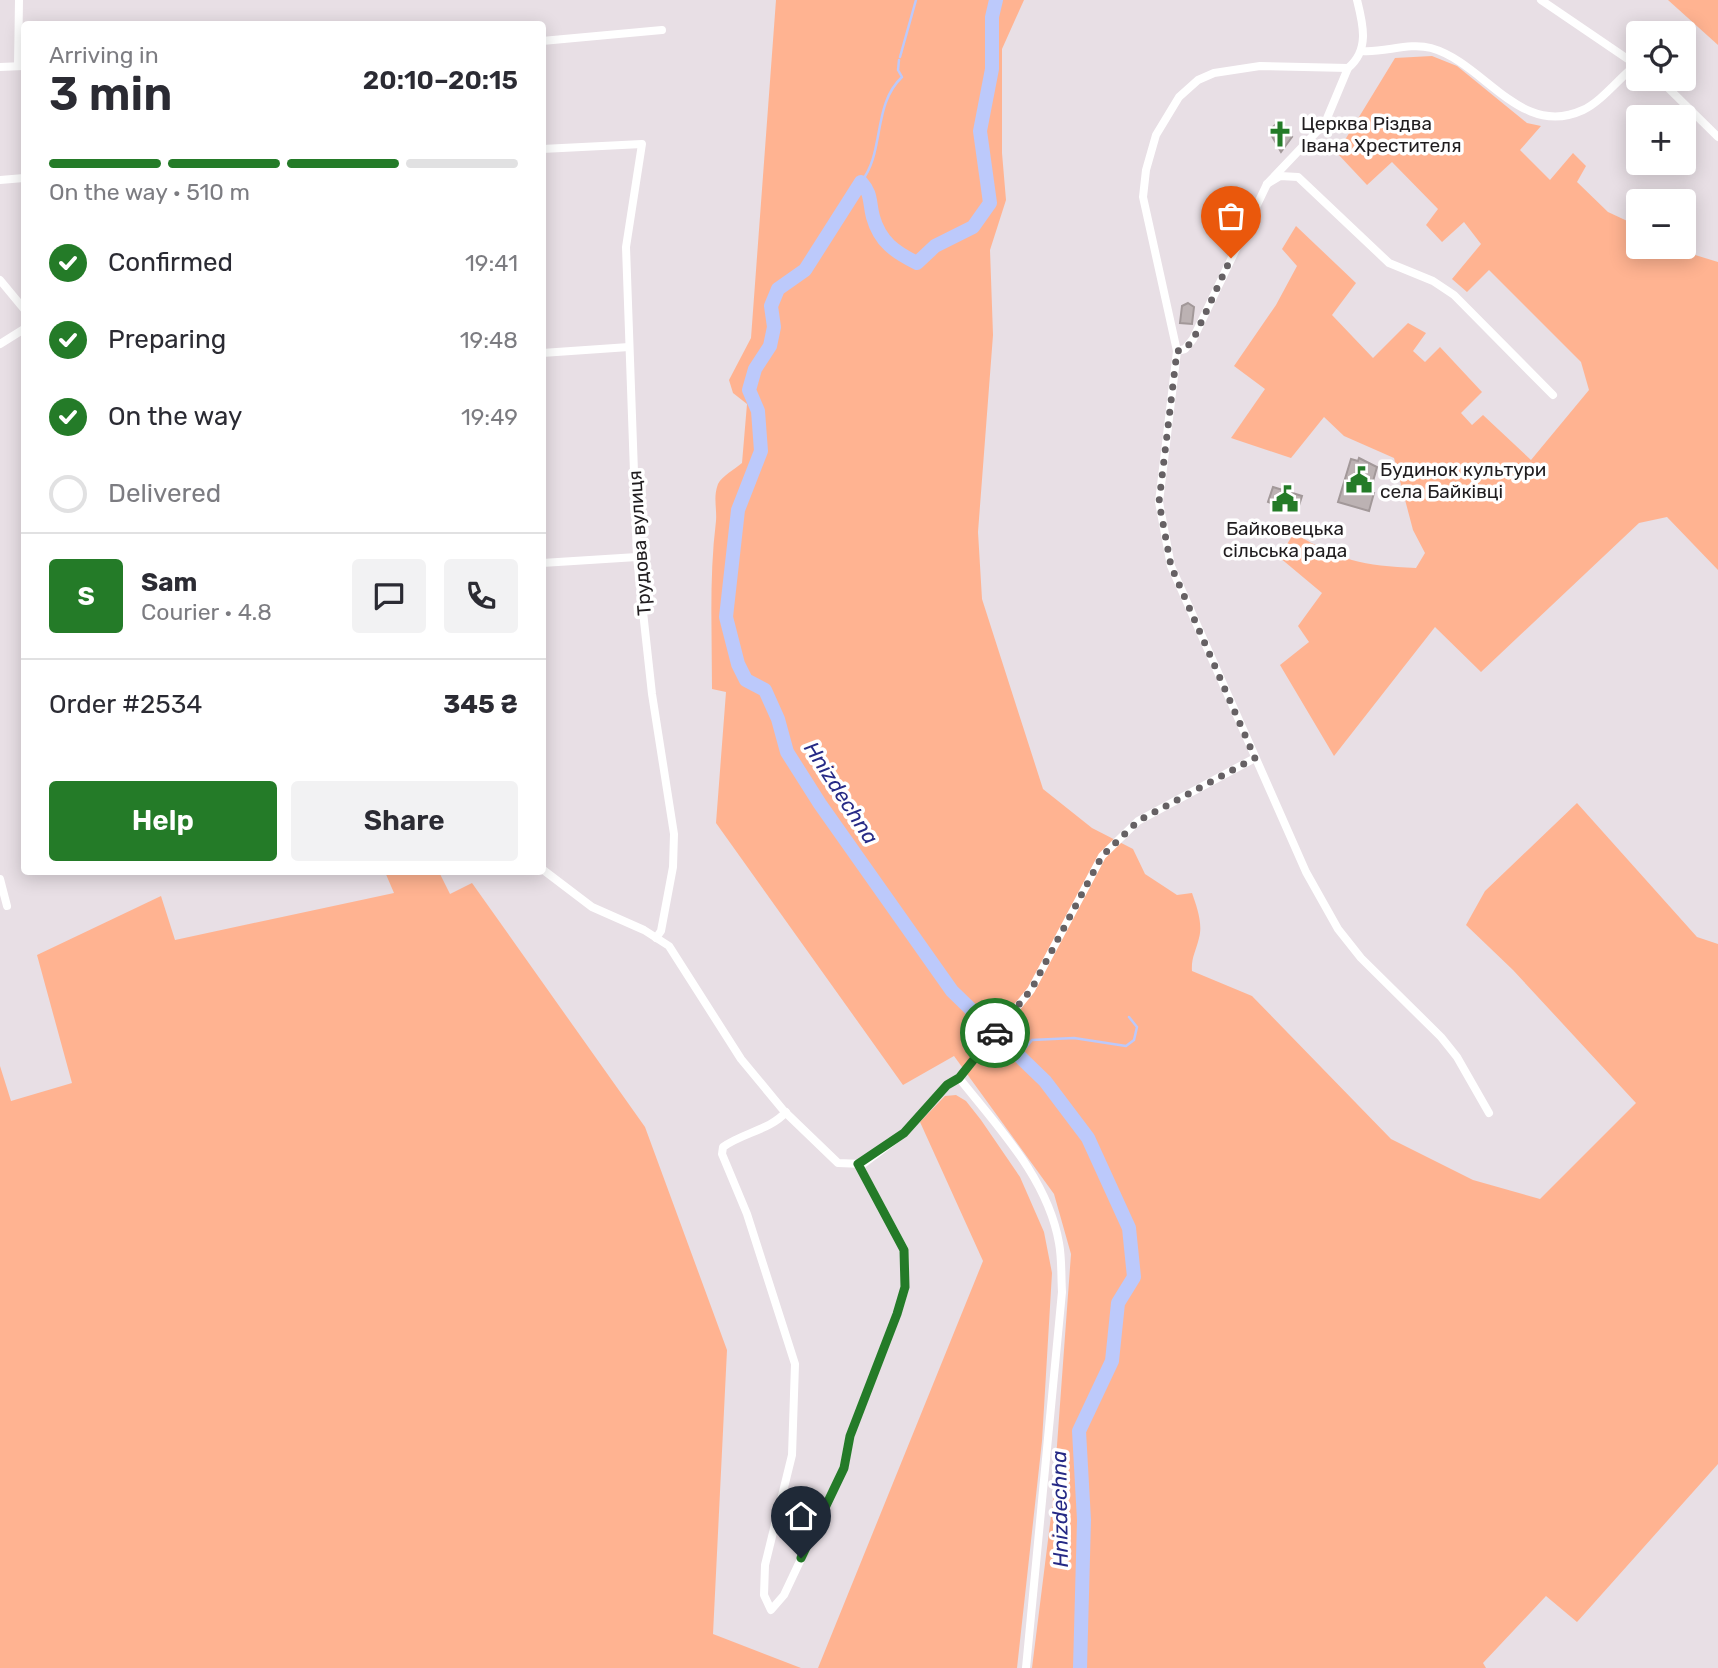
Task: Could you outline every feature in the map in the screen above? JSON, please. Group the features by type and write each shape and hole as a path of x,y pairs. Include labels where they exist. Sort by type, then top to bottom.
{"street":[{"path":"0,67 21,66 19,0"},
{"path":"1177,351 1185,349 1193,340 1267,184 1325,122 1348,68 1362,51 1363,24 1357,0"},
{"path":"1541,0 1626,58"},
{"path":"546,41 662,30"},
{"path":"1362,51 1429,47 1460,61 1516,105 1534,115 1544,116 1569,115 1585,109 1626,75"},
{"path":"1348,68 1260,66 1223,71 1198,80 1180,97 1167,115 1150,151 1143,197 1177,351 1159,502 1171,566 1306,872 1338,929 1376,975 1441,1037 1457,1058 1489,1112"},
{"path":"1671,91 1718,137"},
{"name":"Трудова вулиця","path":"546,149 642,144 626,247 637,557 652,694 674,834 673,867 661,930 656,938"},
{"path":"1267,184 1280,176 1298,177 1389,263 1433,281 1454,295 1553,395"},
{"path":"0,180 21,178"},
{"path":"0,280 21,305"},
{"path":"0,344 21,331"},
{"path":"546,353 629,347"},
{"path":"546,563 637,557"},
{"path":"546,872 592,907 669,946 741,1059 786,1112 838,1163 858,1164 904,1133 947,1085 959,1078 1031,990 1102,856 1138,821 1255,758"},
{"path":"0,878 7,906"},
{"path":"959,1078 1027,1165 1049,1209 1059,1243 1062,1292 1026,1668"},
{"path":"786,1112 779,1119 732,1141 723,1147 722,1154 747,1214 795,1364 792,1455 765,1565 764,1595 771,1610 784,1595 844,1468 850,1436 905,1287 904,1250 858,1164"}],"shaded area":[{"path":"776,0 1024,0 1002,49 1002,153 1006,200 990,250 993,335 978,532 982,599 1043,789 1092,828 1133,849 1145,874 1177,895 1192,893 1200,927 1192,971 1252,996 1391,1139 1473,1180 1540,1199 1636,1103 1513,970 1466,925 1485,891 1577,803 1697,937 1718,944 1718,1464 1577,1622 1546,1596 1483,1663 1486,1668 1032,1668 1053,1500 1071,1254 1054,1194 954,1056 903,1085 716,823 726,692 712,689 712,584 716,493 720,481 742,463 747,404 733,393 729,380 751,338"},
{"path":"1668,0 1718,0 1718,45 1696,25 1696,21 1691,21"},
{"path":"1432,56 1457,66 1527,123 1541,126 1520,150 1550,180 1573,153 1586,166 1577,182 1608,212 1626,220 1626,259 1696,259 1696,255 1718,262 1718,570 1667,517 1639,523 1481,672 1435,627 1334,756 1280,665 1309,642 1298,626 1322,593 1279,557 1294,533 1325,550 1366,563 1416,568 1425,553 1413,530 1394,458 1344,436 1324,417 1291,458 1231,438 1265,389 1234,366 1276,305 1297,266 1282,249 1296,226 1356,283 1332,315 1373,358 1408,323 1426,333 1413,351 1425,362 1440,347 1482,392 1461,413 1472,425 1483,415 1531,460 1589,390 1581,362 1489,270 1467,292 1452,279 1481,244 1464,222 1442,242 1426,225 1438,209 1392,162 1367,185 1337,153 1395,58"},
{"path":"386,875 440,875 450,894 472,883 645,1127 727,1350 713,1634 801,1668 0,1668 0,1066 11,1101 72,1083 37,955 161,896 175,940 394,893"},
{"path":"956,1095 966,1101 981,1120 1020,1177 1044,1232 1052,1273 1042,1441 1017,1668 818,1668 983,1261 920,1122 945,1096"}],"building":[{"name":"Церква Різдва Івана Хрестителя","path":"1276,124 1292,137 1281,152 1269,131"},
{"path":"1188,303 1194,307 1192,324 1180,323 1182,306"},
{"name":"Будинок культури села Байківці","path":"1359,458 1377,467 1370,492 1374,493 1369,511 1338,502 1351,459 1358,461"},
{"name":"Байковецька сільська рада","path":"1273,487 1302,496 1297,512 1268,502"}],"waterway":[{"path":"900,57 916,0"},
{"name":"Hnizdechna","path":"996,0 992,17 992,69 980,131 990,203 973,227 935,246 917,263 884,240 873,217 869,194 861,182 805,270 778,289 771,306 774,327 770,346 755,369 749,390 758,411 761,451 738,510 726,617 738,664 746,680 765,690 778,719 787,752 820,804 952,991 1045,1081 1088,1138 1129,1228 1134,1277 1118,1303 1112,1361 1079,1431 1084,1520 1080,1668"},
{"path":"861,182 873,157 886,101 902,77 898,70 899,60"},
{"path":"1019,1056 1032,1040 1074,1038 1126,1046 1134,1040 1137,1027 1129,1017"}],"way so far":[{"path":"995,1033 1020,1007 1031,990 1102,856 1138,821 1255,758 1171,566 1159,502 1177,351 1185,349 1193,340 1231,258"}],"place":[{"name":"Церква Різдва Івана Хрестителя","path":"1280,134"},
{"name":"Будинок культури села Байківці","path":"1359,480"},
{"name":"Байковецька сільська рада","path":"1285,499"}],"route":[{"path":"801,1558 844,1468 850,1436 905,1287 904,1250 858,1164 863,1164 904,1133 947,1085 959,1078 995,1033"}]}
